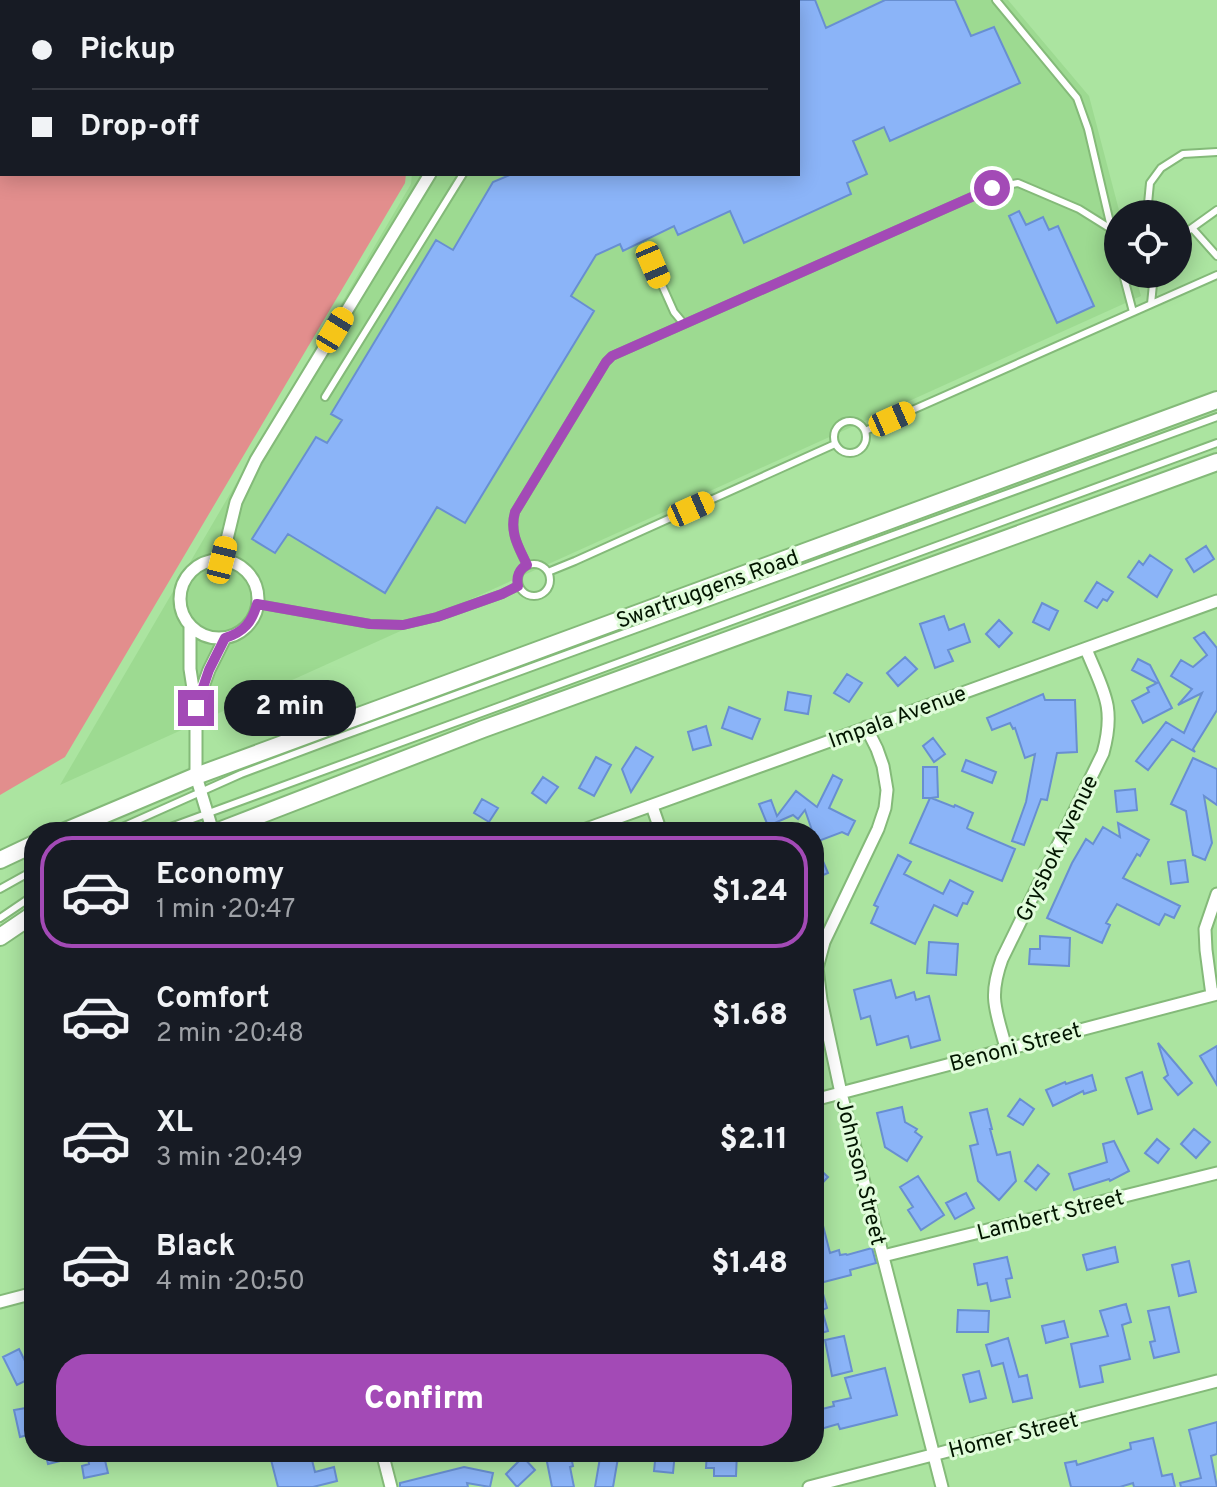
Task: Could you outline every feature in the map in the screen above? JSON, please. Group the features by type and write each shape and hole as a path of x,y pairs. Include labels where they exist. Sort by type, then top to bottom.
{"main road":[{"name":"Swartruggens Road","path":"91,822 1217,400"},
{"path":"240,822 483,729 1217,462"},
{"path":"0,860 24,849"},
{"path":"0,937 24,921"}],"street":[{"path":"222,560 236,502 256,460 429,176"},
{"path":"222,560 245,570 253,580 257,604 254,616 237,634 213,638 190,626 183,615 181,589 197,567 222,560"},
{"name":"Impala Avenue","path":"606,822 1217,601"},
{"path":"190,626 198,784 211,822"},
{"path":"196,708 209,670 225,638"},
{"name":"Grysbok Avenue","path":"1006,1048 993,999 994,980 1103,753 1108,734 1110,716 1107,701 1086,649"},
{"name":"Johnson Street","path":"824,942 885,808 887,790 883,766 866,727"},
{"path":"652,806 658,822"},
{"path":"1214,994 1205,929 1217,894"},
{"name":"Benoni Street","path":"824,1097 1214,994"},
{"name":"Johnson Street","path":"824,1014 841,1093 942,1487"},
{"name":"Lambert Street","path":"883,1256 1217,1173"},
{"path":"0,1302 24,1296"},
{"name":"Homer Street","path":"809,1487 1217,1381"},
{"path":"385,1462 391,1487"}],"lane":[{"path":"996,0 1077,98 1088,129 1104,200"},
{"path":"1148,200 1150,183 1161,168 1183,154 1217,152"},
{"path":"325,397 462,176"},
{"path":"527,565 512,528 515,512 612,356 1006,184 1018,183 1041,192 1104,225"},
{"path":"1217,210 1192,228 1217,256"},
{"path":"653,265 674,312 684,324"},
{"path":"865,431 1217,275"},
{"path":"1127,288 1133,312"},
{"path":"1151,304 1153,288"},
{"path":"129,822 198,784 241,774 1217,417"},
{"path":"845,421 856,422 865,431 864,444 856,452 846,453 835,444 836,427 845,421"},
{"path":"186,822 1217,443"},
{"path":"548,572 835,444"},
{"path":"534,563 548,572 548,587 540,595 525,594 518,586 518,575 527,565 534,563"},
{"path":"257,604 370,624 403,625 437,617 518,586"},
{"path":"0,889 24,876"},
{"path":"0,918 24,902"}],"shaded area":[{"path":"800,0 1008,0 1089,96 1116,200 1104,200 1104,288 1139,288 1141,296 60,785 411,184 412,176 800,176"},
{"path":"0,176 406,176 405,183 65,757 0,795"}],"building":[{"path":"800,0 815,0 826,28 885,0 955,0 971,36 994,27 1020,83 890,141 884,127 853,141 867,174 847,183 851,194 744,243 730,211 678,235 674,226 623,251 620,244 596,255 571,296 594,311 465,523 437,507 385,593 288,534 275,553 252,539 316,437 327,443 342,420 331,414 436,240 453,250 493,182 507,176 800,176"},
{"path":"1019,211 1026,225 1043,217 1049,230 1058,226 1094,306 1057,323 1009,216"},
{"path":"1206,546 1214,559 1194,572 1186,559"},
{"path":"1150,555 1172,570 1157,597 1128,577 1139,561 1143,565"},
{"path":"1097,582 1113,592 1097,608 1085,601"},
{"path":"1042,603 1058,611 1049,630 1033,622"},
{"path":"944,616 949,630 964,624 970,642 948,650 953,661 935,668 920,624"},
{"path":"999,620 1012,633 999,647 986,634"},
{"path":"1204,632 1217,648 1217,710 1193,749 1195,752 1172,739 1148,770 1136,761 1166,722 1184,733 1202,693 1178,705 1192,689 1171,676 1181,660 1193,667 1207,655 1194,638"},
{"path":"905,657 917,669 898,686 887,673"},
{"path":"1138,659 1150,665 1172,708 1143,723 1132,701 1149,692 1147,688 1157,683 1132,670"},
{"path":"847,674 862,683 849,702 834,693"},
{"path":"788,692 811,696 808,714 785,710"},
{"path":"1043,694 1045,700 1075,700 1077,752 1057,753 1047,800 1041,799 1024,845 1012,841 1026,802 1035,754 1025,758 1015,728 1010,723 992,730 987,718"},
{"path":"729,707 760,719 752,739 722,728"},
{"path":"706,726 711,745 693,750 688,732"},
{"path":"933,738 945,754 934,762 923,746"},
{"path":"636,747 653,757 631,792 622,769"},
{"path":"596,757 611,765 594,796 579,788"},
{"path":"1193,758 1217,769 1217,805 1204,796 1212,843 1205,860 1193,855 1186,811 1171,804"},
{"path":"966,760 996,772 992,783 962,771"},
{"path":"923,767 937,767 938,797 931,798 973,813 968,829 1015,849 1002,881 910,843 930,798 923,798"},
{"path":"833,775 842,780 829,808 855,821 848,835 842,832 824,839 824,822 809,822 805,810 798,819 793,815 777,822 766,822 759,804 771,800 777,816 796,791 817,807"},
{"path":"543,777 558,787 546,803 532,793"},
{"path":"1135,789 1137,810 1117,812 1115,791"},
{"path":"482,799 498,808 489,822 474,813"},
{"path":"1118,823 1149,840 1123,878 1180,906 1174,918 1165,914 1159,925 1117,904 1106,923 1110,925 1102,943 1047,918 1086,839 1093,844 1103,827 1120,837"},
{"path":"898,855 911,862 904,874 943,894 950,880 973,892 957,916 934,905 915,944 871,923 878,907 874,905"},
{"path":"1185,860 1188,882 1171,884 1168,862"},
{"path":"1040,936 1070,938 1069,966 1029,964 1030,949 1040,949"},
{"path":"929,942 958,944 956,975 927,973"},
{"path":"891,980 896,998 914,992 916,1000 929,996 940,1040 911,1048 908,1036 877,1045 870,1016 861,1019 854,990"},
{"path":"1158,1043 1192,1083 1178,1095 1164,1078 1168,1075"},
{"path":"1217,1046 1217,1085 1200,1056"},
{"path":"1142,1072 1152,1109 1138,1114 1126,1078"},
{"path":"1092,1075 1096,1090 1084,1094 1083,1091 1053,1106 1046,1090"},
{"path":"1020,1099 1034,1109 1023,1125 1008,1116"},
{"path":"902,1107 905,1122 917,1129 915,1132 922,1137 907,1161 885,1147 877,1113"},
{"path":"987,1109 997,1155 1010,1152 1016,1181 999,1200 978,1181 970,1146 978,1144 970,1113"},
{"path":"1194,1129 1210,1142 1196,1158 1181,1144"},
{"path":"1157,1139 1169,1149 1158,1163 1145,1153"},
{"path":"1114,1141 1129,1171 1110,1181 1074,1190 1069,1174 1107,1162 1103,1144"},
{"path":"1038,1165 1049,1174 1036,1190 1025,1181"},
{"path":"918,1176 944,1215 921,1230 908,1210 913,1207 900,1187"},
{"path":"966,1193 974,1208 955,1219 946,1203"},
{"path":"824,1230 830,1253 839,1250 840,1255 847,1255 872,1248 876,1263 850,1270 851,1275 824,1282"},
{"path":"1115,1247 1118,1262 1087,1270 1083,1255"},
{"path":"1007,1257 1012,1278 1006,1279 1010,1297 991,1301 987,1283 978,1285 974,1264"},
{"path":"1189,1261 1196,1292 1179,1296 1172,1265"},
{"path":"1126,1304 1131,1322 1122,1325 1130,1359 1100,1366 1103,1382 1080,1387 1071,1344 1108,1336 1100,1311"},
{"path":"1169,1307 1179,1352 1154,1358 1150,1342 1155,1341 1148,1311"},
{"path":"958,1310 989,1311 988,1332 957,1332"},
{"path":"1064,1321 1068,1337 1046,1343 1042,1326"},
{"path":"844,1336 852,1371 832,1376 825,1340"},
{"path":"1008,1338 1019,1377 1027,1375 1032,1398 1013,1402 1003,1363 992,1366 986,1345"},
{"path":"19,1349 24,1359 24,1382 17,1385 3,1357"},
{"path":"885,1368 897,1415 840,1429 838,1424 824,1428 824,1408 834,1406 833,1402 851,1398 845,1378"},
{"path":"979,1371 986,1398 970,1402 963,1375"},
{"path":"24,1408 24,1436 20,1437 14,1410"},
{"path":"1217,1422 1217,1454 1211,1456 1217,1487 1181,1487 1180,1483 1201,1478 1189,1430"},
{"path":"1153,1438 1162,1476 1172,1474 1175,1487 1134,1487 1133,1483 1120,1487 1071,1487 1065,1463 1076,1461 1077,1465 1131,1449 1130,1443"},
{"path":"105,1462 108,1473 84,1478 82,1466"},
{"path":"272,1462 312,1462 315,1472 334,1467 337,1481 313,1487 278,1487"},
{"path":"518,1462 528,1462 535,1470 517,1487 506,1474"},
{"path":"547,1462 572,1462 570,1467 574,1487 552,1487"},
{"path":"599,1462 617,1462 613,1487 595,1487"},
{"path":"655,1462 674,1462 673,1473 654,1471"},
{"path":"706,1462 737,1462 736,1476 714,1476 714,1468 706,1468"},
{"path":"464,1467 493,1473 490,1487 467,1483 468,1487 400,1487 400,1483"}],"route":[{"path":"196,708 209,670 225,638 247,626 257,604 370,624 403,625 437,617 518,586 518,575 527,565 512,528 515,512 612,356 992,188"}]}
